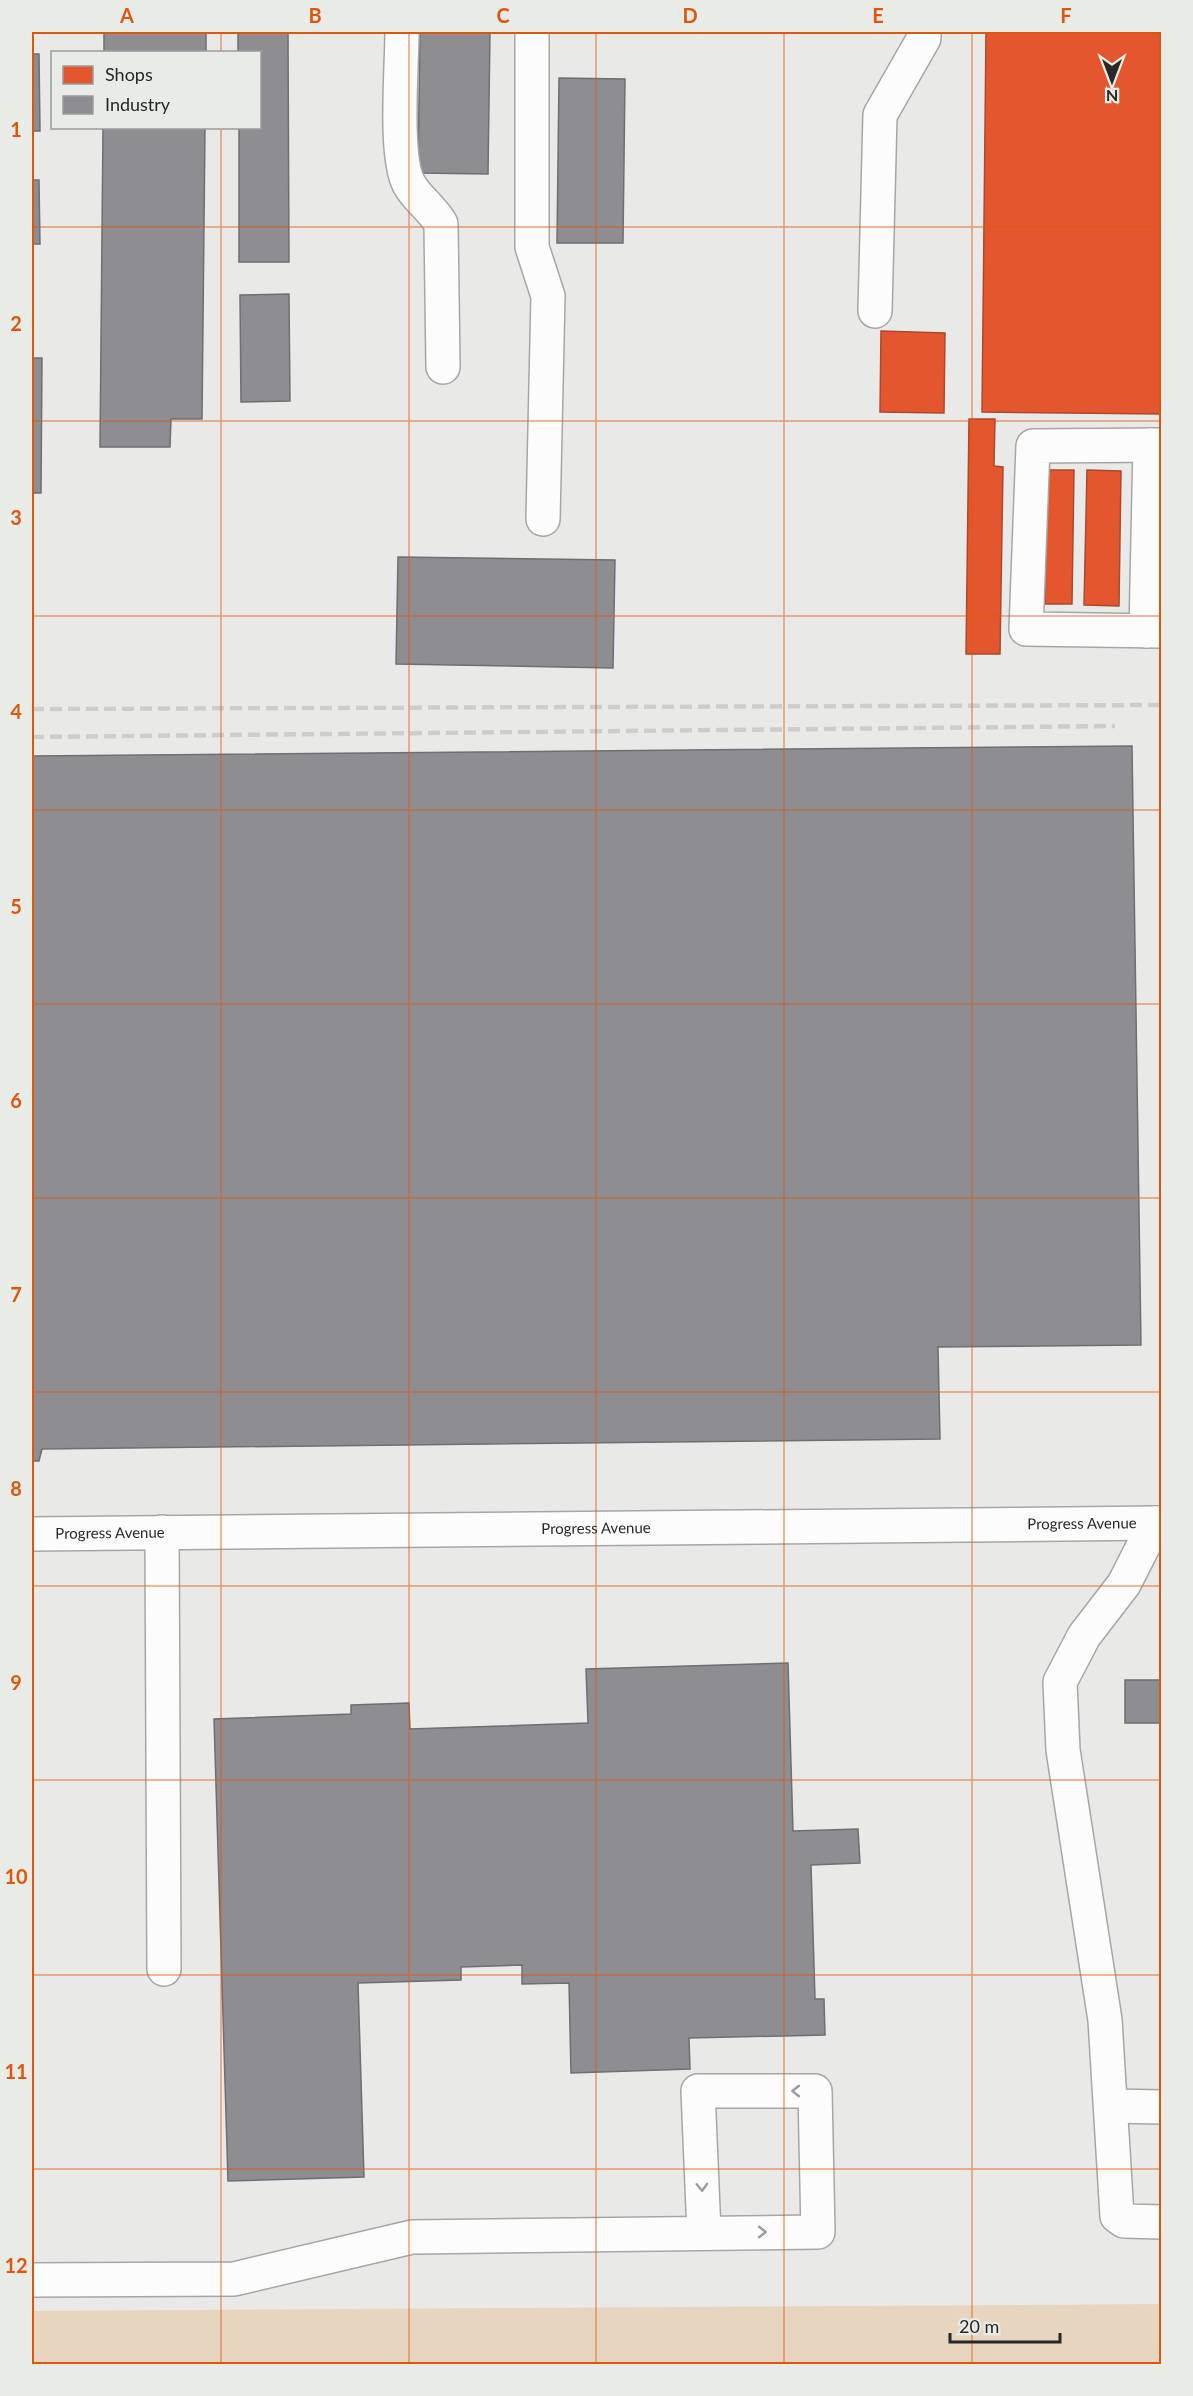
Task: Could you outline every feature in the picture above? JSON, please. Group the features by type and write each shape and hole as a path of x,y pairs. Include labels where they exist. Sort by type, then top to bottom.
{"street":[{"path":"402,32 401,147 405,174 410,186 436,214 441,224 442,367"},
{"path":"532,32 532,247 548,296 543,519"},
{"path":"875,311 880,115 924,38 924,32"},
{"path":"1156,445 1154,631 1026,629 1033,446 1156,445"},
{"path":"1158,1523 1124,1584 1084,1636 1060,1682 1063,1750 1104,2020 1118,2216 1124,2221 1161,2222"},
{"name":"Progress Avenue","path":"32,1534 1158,1523"},
{"path":"162,1532 164,1969"},
{"path":"32,2280 234,2279 412,2237 818,2232 815,2091 698,2091 704,2233"},
{"path":"1111,2106 1161,2107"}],"shaded area":[{"path":"1161,2304 1161,2364 32,2364 32,2311"}],"building: Shops":[{"path":"986,32 1162,32 1162,414 982,412"},
{"path":"881,331 945,333 944,413 880,412"},
{"path":"969,419 995,419 994,466 1003,467 1000,654 966,654"},
{"path":"1047,470 1074,470 1072,604 1045,604"},
{"path":"1087,470 1121,471 1119,606 1084,605"}],"building: Industry":[{"path":"104,32 206,32 206,51 104,51"},
{"path":"238,32 288,32 289,262 239,262 239,129 261,129 261,51 238,51"},
{"path":"420,32 490,32 488,174 418,173"},
{"path":"32,54 39,54 40,131 32,131"},
{"path":"559,78 625,79 623,243 557,243"},
{"path":"103,129 205,129 202,419 171,419 170,447 100,447"},
{"path":"32,180 39,180 40,244 32,244"},
{"path":"289,294 290,401 241,402 240,295"},
{"path":"32,358 42,358 41,493 32,493"},
{"path":"398,557 615,560 613,668 396,664"},
{"path":"1132,746 1141,1345 938,1347 940,1439 42,1449 39,1461 32,1461 32,756"},
{"path":"788,1663 793,1831 858,1829 860,1863 811,1865 815,1999 824,1999 825,2035 689,2038 690,2069 571,2073 569,1983 522,1984 522,1965 461,1967 461,1980 358,1983 364,2177 228,2181 214,1719 351,1714 351,1705 409,1703 410,1729 588,1723 586,1669"},
{"path":"1125,1680 1162,1680 1162,1723 1125,1723"}],"railway":[{"path":"32,709 1162,705"},
{"path":"32,737 1115,726"}]}
